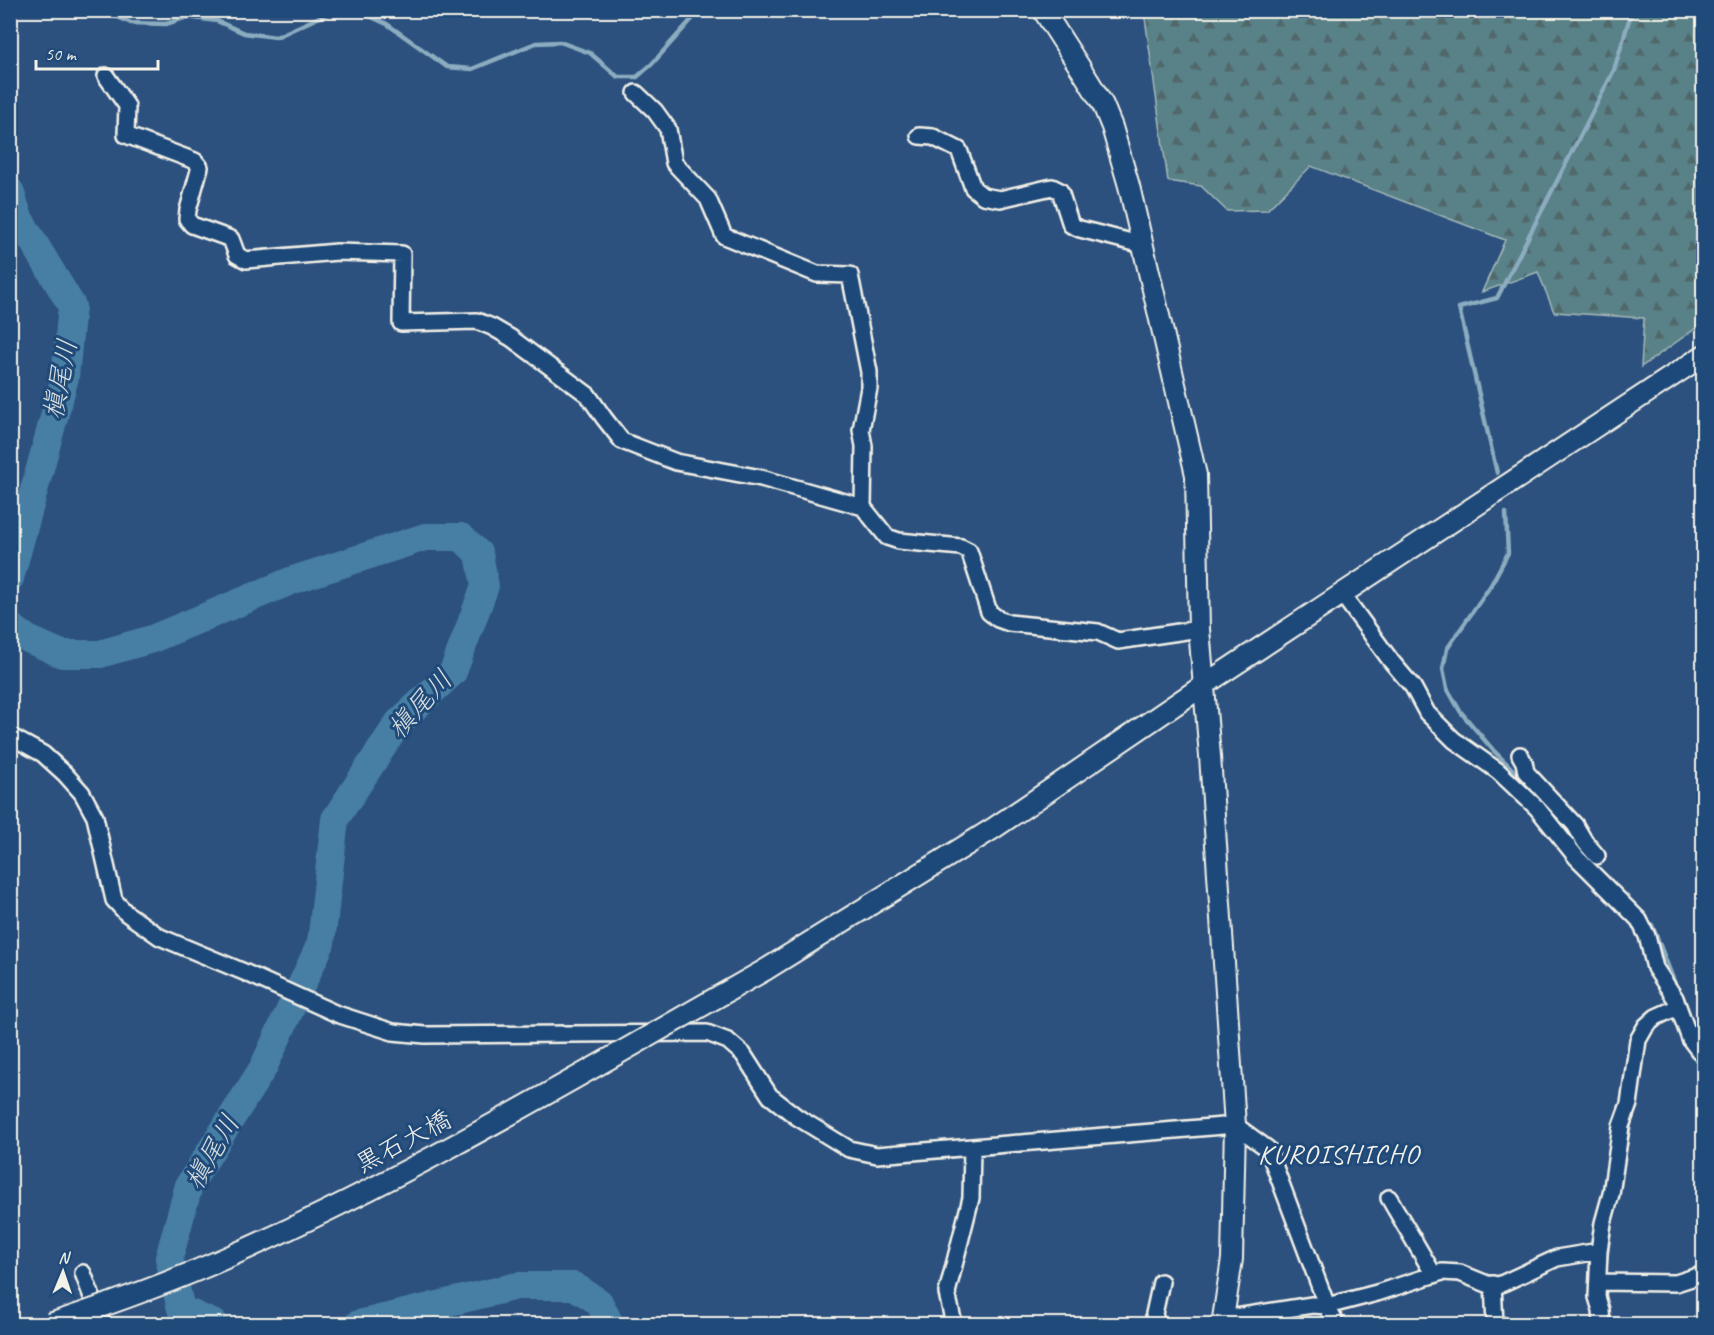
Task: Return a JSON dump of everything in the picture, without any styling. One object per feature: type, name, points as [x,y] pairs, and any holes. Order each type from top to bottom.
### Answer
[{"type":"street","points":[[1043,10],[1103,105],[1112,127],[1129,186],[1196,475],[1199,629],[1235,1125],[1232,1259],[1222,1322],[1312,1305],[1328,1306],[1442,1272],[1461,1273],[1487,1284],[1499,1285],[1557,1258],[1599,1251]]},
{"type":"street","points":[[106,76],[127,106],[126,135],[195,161],[200,167],[187,219],[192,225],[231,239],[237,255],[246,260],[337,252],[402,254],[401,323],[477,321],[492,327],[511,338],[588,395],[622,441],[676,462],[761,478],[863,507],[887,537],[899,541],[961,547],[969,551],[989,612],[1003,621],[1098,632],[1118,640],[1199,629]]},
{"type":"street","points":[[636,93],[655,111],[668,129],[674,163],[708,199],[724,236],[817,274],[850,275],[869,372],[869,387],[861,430],[864,446],[863,507]]},
{"type":"street","points":[[919,136],[933,137],[958,150],[973,188],[983,195],[1000,199],[1052,187],[1060,191],[1071,225],[1143,245]]},
{"type":"street","name":"黒石大橋","points":[[50,1324],[130,1298],[228,1258],[337,1206],[444,1151],[765,970],[994,828],[1204,685],[1704,355]]},
{"type":"street","points":[[1342,594],[1390,661],[1413,687],[1427,713],[1454,740],[1498,771],[1537,808],[1576,858],[1639,920],[1647,936],[1655,968],[1675,998],[1690,1039],[1699,1051],[1704,1052]]},
{"type":"street","points":[[10,736],[44,754],[82,793],[95,817],[114,900],[126,913],[160,937],[337,1014],[393,1032],[425,1035],[707,1033],[728,1041],[742,1054],[771,1096],[797,1117],[849,1149],[877,1155],[1235,1125],[1268,1149],[1336,1324]]},
{"type":"street","points":[[1520,755],[1526,772],[1575,825],[1597,856]]},
{"type":"street","points":[[1567,846],[1581,835]]},
{"type":"street","points":[[1602,1324],[1597,1297],[1599,1251],[1622,1126],[1629,1104],[1638,1040],[1646,1026],[1656,1017],[1678,1007]]},
{"type":"street","points":[[954,1324],[947,1293],[971,1198],[972,1147]]},
{"type":"street","points":[[1389,1198],[1434,1275]]},
{"type":"street","points":[[83,1273],[102,1324]]},
{"type":"street","points":[[1598,1282],[1676,1283],[1704,1274]]},
{"type":"street","points":[[1157,1324],[1154,1314],[1161,1282]]},
{"type":"street","points":[[1494,1284],[1495,1324]]},
{"type":"green space","points":[[1144,11],[1703,11],[1703,323],[1641,367],[1644,318],[1554,312],[1538,272],[1482,292],[1505,240],[1311,166],[1267,210],[1227,211],[1201,186],[1168,181]]},
{"type":"waterway","points":[[103,10],[131,23],[166,24],[187,17],[217,21],[244,33],[276,37],[335,10]]},
{"type":"waterway","points":[[356,10],[387,24],[447,67],[472,69],[536,43],[560,42],[590,53],[618,77],[637,77],[652,64],[700,10]]},
{"type":"waterway","points":[[1497,473],[1459,308],[1497,298],[1614,70],[1632,10]]},
{"type":"waterway","name":"槇尾川","points":[[10,191],[19,218],[72,306],[65,377],[10,578]]},
{"type":"waterway","points":[[1506,513],[1508,553],[1491,585],[1447,649],[1443,669],[1447,688],[1460,711],[1493,750],[1533,790],[1555,819]]},
{"type":"waterway","name":"槇尾川","points":[[10,626],[28,639],[62,654],[100,654],[152,639],[293,580],[425,537],[461,537],[479,554],[485,586],[453,672],[399,722],[335,819],[321,943],[263,1068],[189,1185],[169,1258],[181,1309],[215,1324]]},
{"type":"waterway","points":[[1577,846],[1592,862]]},
{"type":"waterway","points":[[1643,916],[1652,925],[1677,989]]},
{"type":"waterway","points":[[1653,1028],[1677,1015]]},
{"type":"waterway","points":[[1623,1161],[1632,1114]]},
{"type":"waterway","points":[[1605,1271],[1611,1220]]},
{"type":"waterway","points":[[1605,1285],[1605,1304]]},
{"type":"waterway","name":"槇尾川","points":[[358,1324],[517,1286],[574,1286],[599,1302],[610,1324]]},
{"type":"district","name":"KUROISHICHO","points":[[1339,1154]]}]
